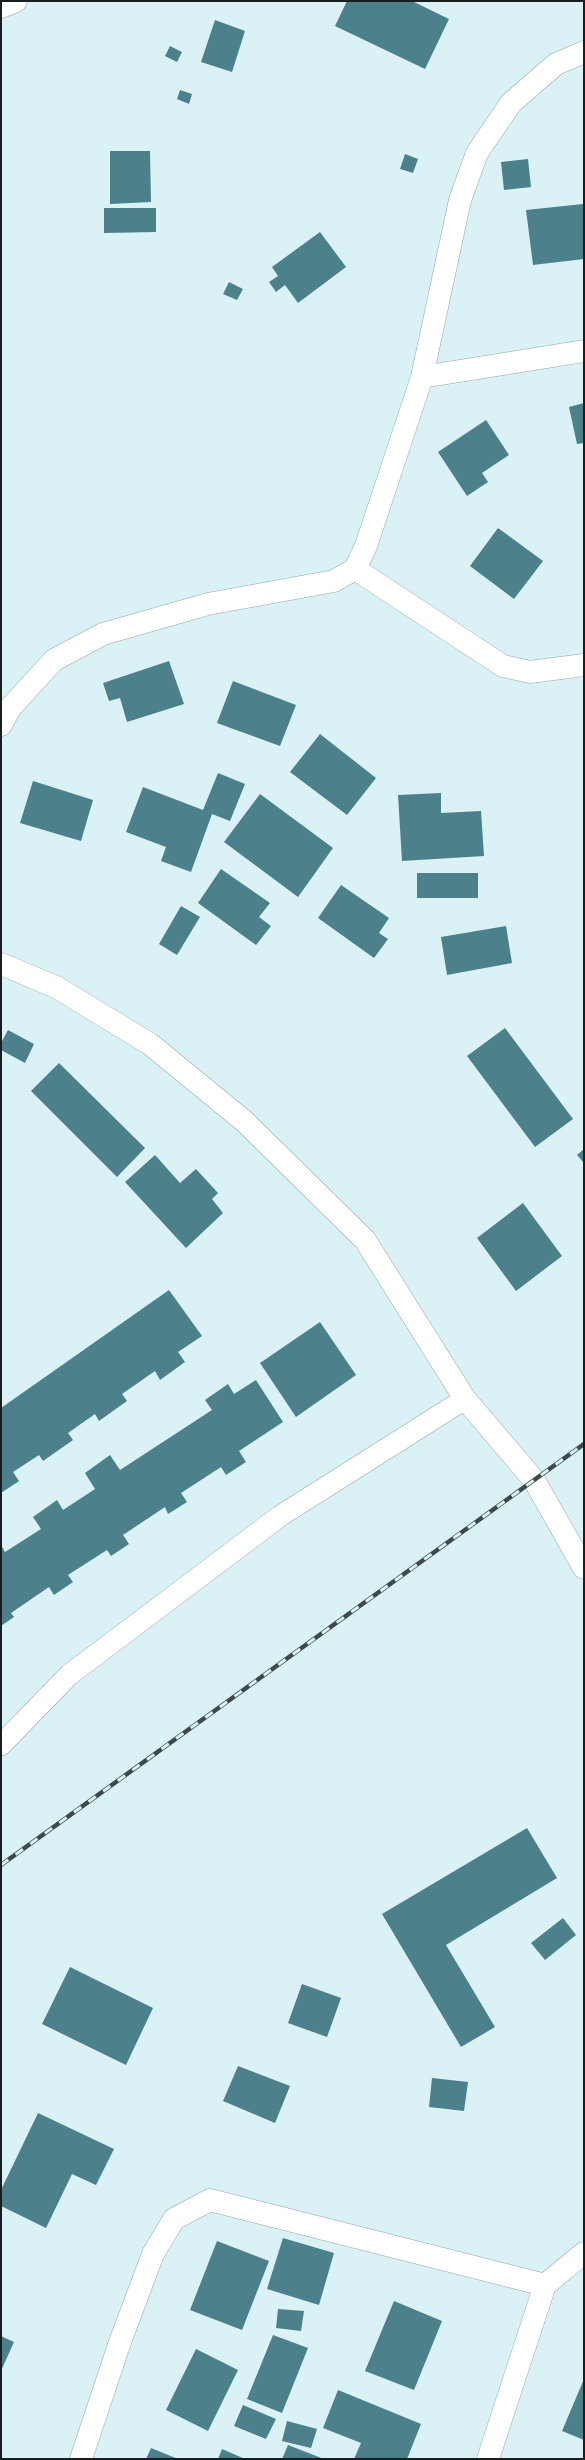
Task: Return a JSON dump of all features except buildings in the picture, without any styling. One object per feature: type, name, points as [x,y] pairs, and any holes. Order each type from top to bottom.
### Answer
[{"type":"street","points":[[1,7],[16,1]]},
{"type":"street","points":[[4,712],[54,660],[103,634],[208,604],[334,581],[355,569],[366,546],[422,377],[460,200],[477,153],[511,103],[556,64],[584,52]]},
{"type":"street","points":[[422,377],[584,351]]},
{"type":"street","points":[[355,569],[503,666],[530,672],[584,665]]},
{"type":"street","points":[[1,964],[56,987],[150,1044],[244,1121],[365,1240],[465,1399],[534,1480],[584,1568]]},
{"type":"street","points":[[81,2459],[120,2342],[153,2254],[174,2219],[210,2200],[545,2285]]},
{"type":"street","points":[[488,2459],[545,2285],[584,2253]]},
{"type":"lane","points":[[1,1745],[69,1675],[280,1516],[465,1399]]},
{"type":"railway","points":[[1,1865],[584,1444]]}]
